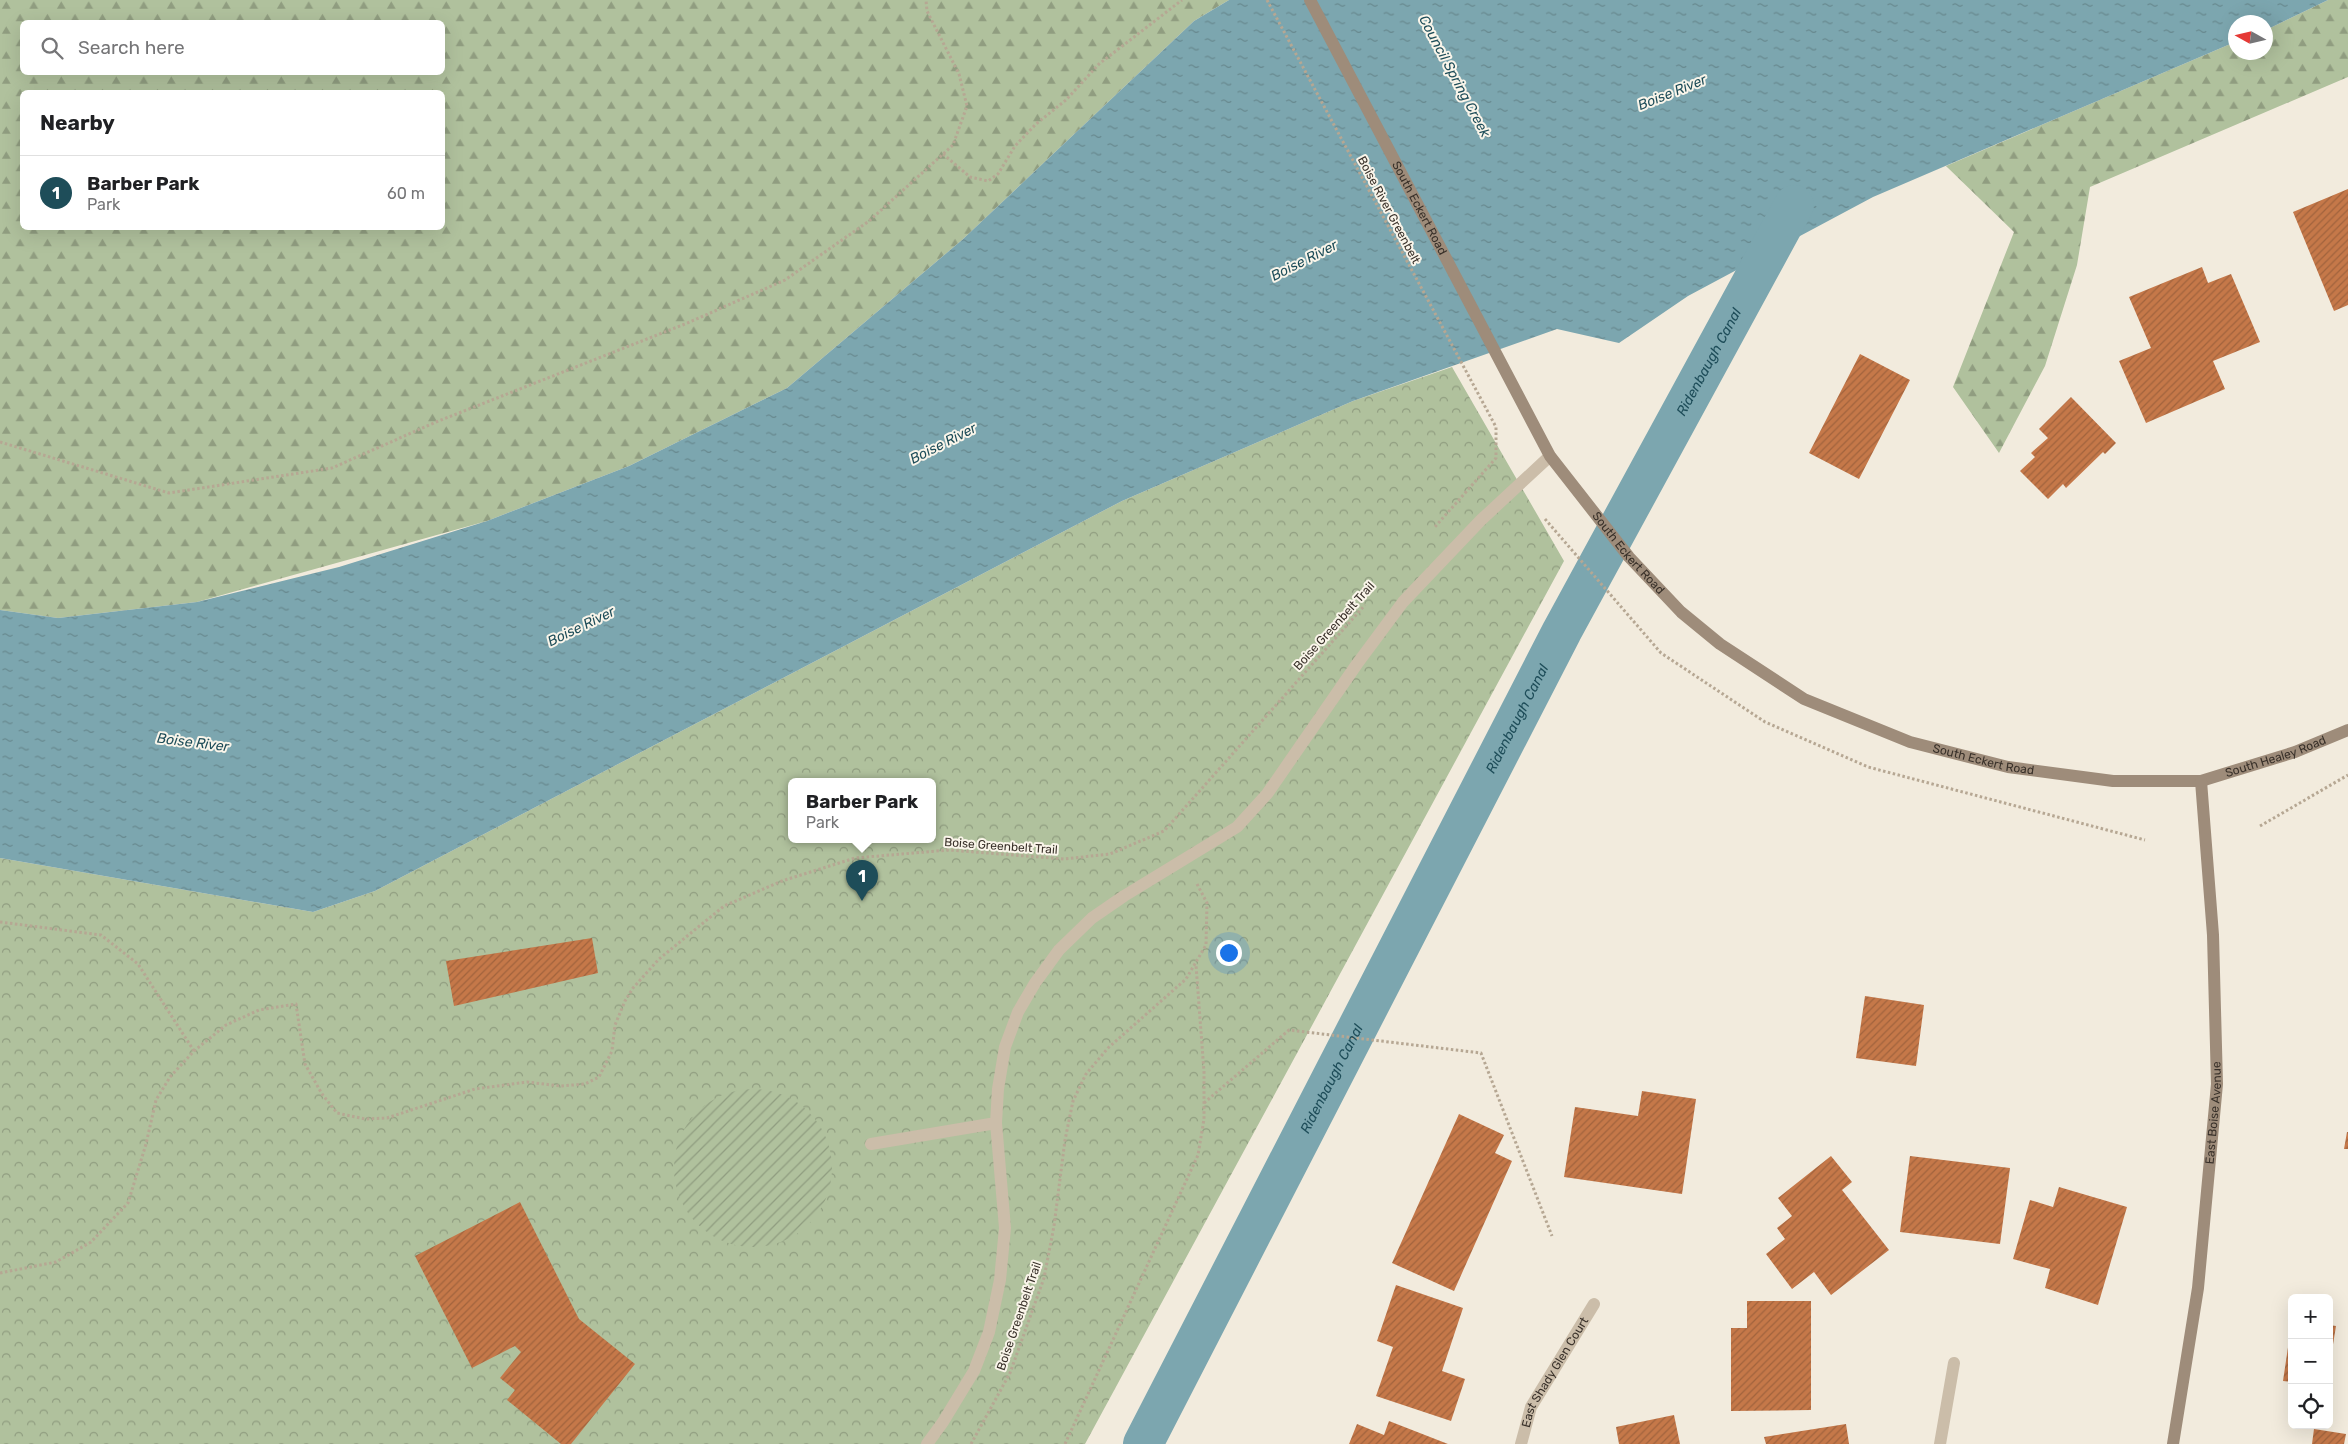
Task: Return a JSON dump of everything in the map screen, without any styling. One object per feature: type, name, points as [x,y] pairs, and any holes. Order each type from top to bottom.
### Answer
[{"type":"street","name":"South Eckert Road","points":[[1310,0],[1550,456],[1629,556],[1681,612],[1720,644],[1804,699],[1910,742],[2008,767],[2113,780],[2201,781]]},
{"type":"street","points":[[927,1444],[943,1422],[974,1371],[989,1332],[1000,1280],[1005,1228],[996,1123],[998,1088],[1004,1056],[1018,1012],[1035,983],[1059,950],[1092,918],[1124,896],[1183,862],[1236,827],[1267,794],[1351,672],[1403,602],[1481,520],[1550,456]]},
{"type":"street","name":"South Healey Road","points":[[2201,781],[2295,752],[2348,730]]},
{"type":"street","name":"East Boise Avenue","points":[[2173,1444],[2198,1288],[2217,1084],[2213,935],[2201,781]]},
{"type":"street","points":[[871,1144],[996,1123]]},
{"type":"street","name":"East Shady Glen Court","points":[[1521,1444],[1531,1407],[1594,1304]]},
{"type":"street","points":[[1940,1444],[1954,1363]]},
{"type":"path","points":[[0,442],[169,493],[332,468],[445,419],[685,324],[785,280],[869,221],[954,145],[967,106],[959,74],[927,11],[926,0]]},
{"type":"path","points":[[943,154],[970,177],[988,181],[998,174],[1015,146],[1036,124],[1066,100],[1099,64],[1182,0]]},
{"type":"path","name":"Boise River Greenbelt","points":[[1267,0],[1496,428],[1496,458],[1429,532]]},
{"type":"path","points":[[1545,519],[1554,532],[1652,644]]},
{"type":"path","name":"Boise Greenbelt Trail","points":[[0,1273],[56,1262],[91,1242],[128,1203],[146,1144],[156,1100],[170,1077],[194,1051],[226,1025],[258,1010],[296,1004],[305,1064],[322,1094],[338,1113],[365,1119],[387,1118],[475,1089],[527,1082],[560,1086],[585,1084],[598,1077],[612,1051],[615,1026],[624,1001],[633,988],[659,959],[724,906],[782,881],[855,858],[949,850],[1064,859],[1110,854],[1164,831],[1370,600]]},
{"type":"path","points":[[2260,826],[2348,774]]},
{"type":"path","name":"Boise Greenbelt Trail","points":[[971,1444],[1010,1373],[1044,1278],[1054,1226],[1072,1101],[1086,1074],[1108,1048],[1186,979],[1196,964],[1206,945],[1207,903],[1196,882]]},
{"type":"path","points":[[0,922],[101,935],[138,964],[194,1051]]},
{"type":"path","points":[[1064,1444],[1198,1155],[1204,1119],[1204,1072],[1196,964]]},
{"type":"path","points":[[1204,1103],[1289,1030],[1481,1053],[1552,1236]]},
{"type":"green space","points":[[0,0],[1229,0],[1194,21],[962,240],[787,388],[629,466],[487,521],[197,602],[58,618],[0,610]]},
{"type":"green space","points":[[2328,0],[2348,0],[2348,77],[2090,187],[2077,265],[2045,366],[1999,453],[1953,387],[2014,232],[1946,166],[2228,45],[2228,60],[2273,60],[2273,27]]},
{"type":"green space","points":[[1452,367],[1564,561],[1085,1444],[0,1444],[0,858],[313,912],[375,891],[1122,501],[1353,401]]},
{"type":"green space","points":[[761,1089],[776,1092],[790,1098],[809,1112],[819,1124],[829,1145],[832,1168],[829,1191],[819,1212],[809,1224],[797,1234],[776,1244],[761,1247],[745,1247],[730,1244],[709,1234],[687,1212],[675,1183],[674,1160],[677,1145],[687,1124],[709,1102],[738,1090]]},
{"type":"water","points":[[1229,0],[2328,0],[2273,27],[2273,15],[2228,15],[2228,45],[1873,197],[1688,296],[1619,343],[1557,329],[1353,401],[1122,501],[375,891],[313,912],[0,858],[0,610],[58,618],[197,602],[339,567],[487,521],[629,466],[787,388],[962,240],[1194,21]]},
{"type":"building","points":[[2348,189],[2348,305],[2334,311],[2293,212]]},
{"type":"building","points":[[2202,267],[2208,283],[2231,274],[2260,342],[2213,361],[2225,389],[2146,423],[2119,361],[2151,348],[2129,297]]},
{"type":"building","points":[[1860,354],[1910,380],[1859,479],[1809,453]]},
{"type":"building","points":[[2071,397],[2116,443],[2105,454],[2103,452],[2066,488],[2063,484],[2048,499],[2020,471],[2035,457],[2031,453],[2048,438],[2039,429]]},
{"type":"building","points":[[592,938],[598,973],[454,1006],[446,961]]},
{"type":"building","points":[[1865,996],[1924,1005],[1916,1066],[1856,1058]]},
{"type":"building","points":[[1642,1091],[1696,1099],[1682,1194],[1564,1177],[1575,1107],[1638,1116]]},
{"type":"building","points":[[1459,1114],[1504,1135],[1495,1153],[1512,1161],[1454,1291],[1392,1263]]},
{"type":"building","points":[[2347,1132],[2348,1149],[2344,1149]]},
{"type":"building","points":[[1831,1156],[1852,1182],[1842,1190],[1889,1250],[1831,1295],[1814,1272],[1792,1289],[1766,1254],[1785,1239],[1777,1228],[1792,1216],[1778,1198]]},
{"type":"building","points":[[1910,1156],[2010,1168],[2000,1244],[1900,1232]]},
{"type":"building","points":[[2059,1187],[2127,1207],[2098,1305],[2045,1288],[2050,1269],[2013,1259],[2030,1200],[2053,1207]]},
{"type":"building","points":[[520,1202],[579,1319],[635,1364],[571,1444],[561,1444],[507,1400],[515,1390],[500,1378],[521,1352],[515,1346],[472,1368],[415,1256]]},
{"type":"building","points":[[1396,1285],[1463,1308],[1442,1371],[1465,1379],[1451,1421],[1376,1396],[1393,1347],[1377,1341]]},
{"type":"building","points":[[1747,1301],[1811,1301],[1811,1410],[1731,1411],[1731,1328],[1747,1328]]},
{"type":"building","points":[[2333,1326],[2336,1326],[2333,1344]]},
{"type":"building","points":[[2288,1347],[2288,1382],[2283,1381]]},
{"type":"building","points":[[1674,1415],[1680,1444],[1619,1444],[1616,1427]]},
{"type":"building","points":[[1389,1421],[1448,1444],[1349,1444],[1357,1424],[1384,1435]]},
{"type":"building","points":[[1846,1424],[1849,1444],[1766,1444],[1764,1437]]},
{"type":"building","points":[[2314,1429],[2346,1434],[2344,1444],[2312,1444]]},
{"type":"waterway","name":"Ridenbaugh Canal","points":[[1143,1444],[1562,631],[1794,205]]},
{"type":"place","name":"Barber Park","points":[[862,901]]},
{"type":"water label","name":"Council Spring Creek","points":[[1455,76]]},
{"type":"water label","name":"Boise River","points":[[1672,92]]},
{"type":"water label","name":"Boise River","points":[[1304,260]]},
{"type":"water label","name":"Boise River","points":[[943,443]]},
{"type":"water label","name":"Boise River","points":[[581,626]]},
{"type":"water label","name":"Boise River","points":[[193,742]]}]
